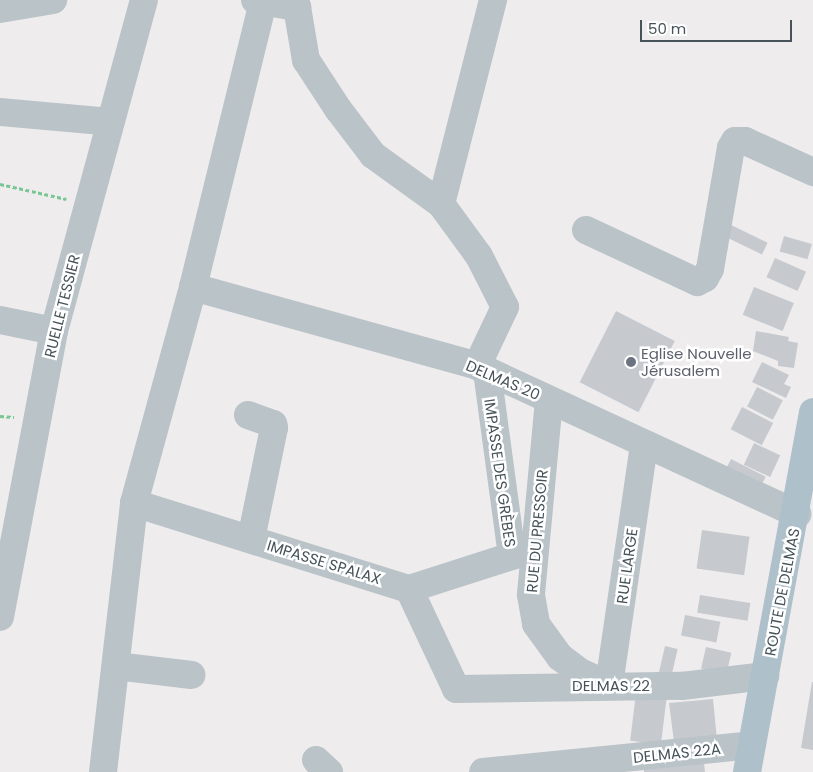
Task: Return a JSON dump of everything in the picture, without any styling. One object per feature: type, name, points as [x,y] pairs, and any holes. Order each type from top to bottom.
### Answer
[{"type":"main road","name":"ROUTE DE DELMAS","points":[[748,772],[797,514],[813,412]]},
{"type":"street","points":[[5,6],[53,0]]},
{"type":"street","name":"RUELLE TESSIER","points":[[0,617],[54,331],[144,0]]},
{"type":"street","points":[[441,204],[493,0]]},
{"type":"street","points":[[103,772],[134,503],[193,287],[259,1],[297,4],[306,60],[338,109],[373,155],[441,204],[479,256],[505,307],[482,369]]},
{"type":"street","points":[[0,112],[111,122]]},
{"type":"street","points":[[586,230],[697,282],[705,278],[710,269],[731,148],[735,141],[746,141],[813,172]]},
{"type":"street","name":"DELMAS 20","points":[[193,287],[482,369],[644,446],[797,514]]},
{"type":"street","points":[[0,320],[54,331]]},
{"type":"street","name":"IMPASSE DES GRÈBES","points":[[409,589],[512,556],[482,369]]},
{"type":"street","name":"RUE DU PRESSOIR","points":[[549,400],[531,595],[536,624],[560,657],[580,672],[609,685]]},
{"type":"street","points":[[248,415],[273,424],[274,428],[251,539]]},
{"type":"street","name":"RUE LARGE","points":[[609,685],[644,446]]},
{"type":"street","name":"IMPASSE SPALAX","points":[[134,503],[409,589]]},
{"type":"street","name":"DELMAS 22","points":[[409,589],[456,689],[609,685],[682,686],[765,676]]},
{"type":"street","points":[[116,666],[191,675]]},
{"type":"street","name":"DELMAS 22A","points":[[483,772],[752,745]]},
{"type":"path","points":[[0,184],[88,205]]},
{"type":"building","points":[[729,224],[768,243],[762,255],[723,236]]},
{"type":"building","points":[[784,236],[812,244],[807,259],[780,251]]},
{"type":"building","points":[[775,258],[806,272],[798,291],[766,277]]},
{"type":"building","points":[[754,287],[794,303],[783,331],[743,315]]},
{"type":"building","points":[[616,311],[675,341],[638,412],[580,382]]},
{"type":"building","points":[[756,331],[789,337],[788,341],[798,343],[794,368],[778,366],[778,361],[753,351]]},
{"type":"building","points":[[762,362],[789,375],[784,384],[791,387],[786,398],[752,382]]},
{"type":"building","points":[[757,387],[783,400],[773,420],[747,407]]},
{"type":"building","points":[[742,407],[773,423],[762,445],[731,429]]},
{"type":"building","points":[[754,443],[780,455],[770,477],[744,465]]},
{"type":"building","points":[[731,459],[766,477],[756,495],[721,478]]},
{"type":"building","points":[[702,530],[750,537],[744,575],[697,569]]},
{"type":"building","points":[[700,595],[750,603],[748,621],[697,613]]},
{"type":"building","points":[[685,615],[720,622],[716,642],[681,636]]},
{"type":"building","points":[[665,646],[678,649],[670,683],[657,680]]},
{"type":"building","points":[[706,647],[731,653],[726,674],[701,668]]},
{"type":"building","points":[[813,682],[813,750],[801,748]]},
{"type":"building","points":[[636,693],[667,697],[661,744],[630,741]]},
{"type":"building","points":[[713,699],[717,740],[675,750],[669,703]]},
{"type":"building","points":[[704,763],[705,772],[644,772],[644,769]]},
{"type":"place","name":"Eglise Nouvelle Jérusalem","points":[[631,362]]}]
